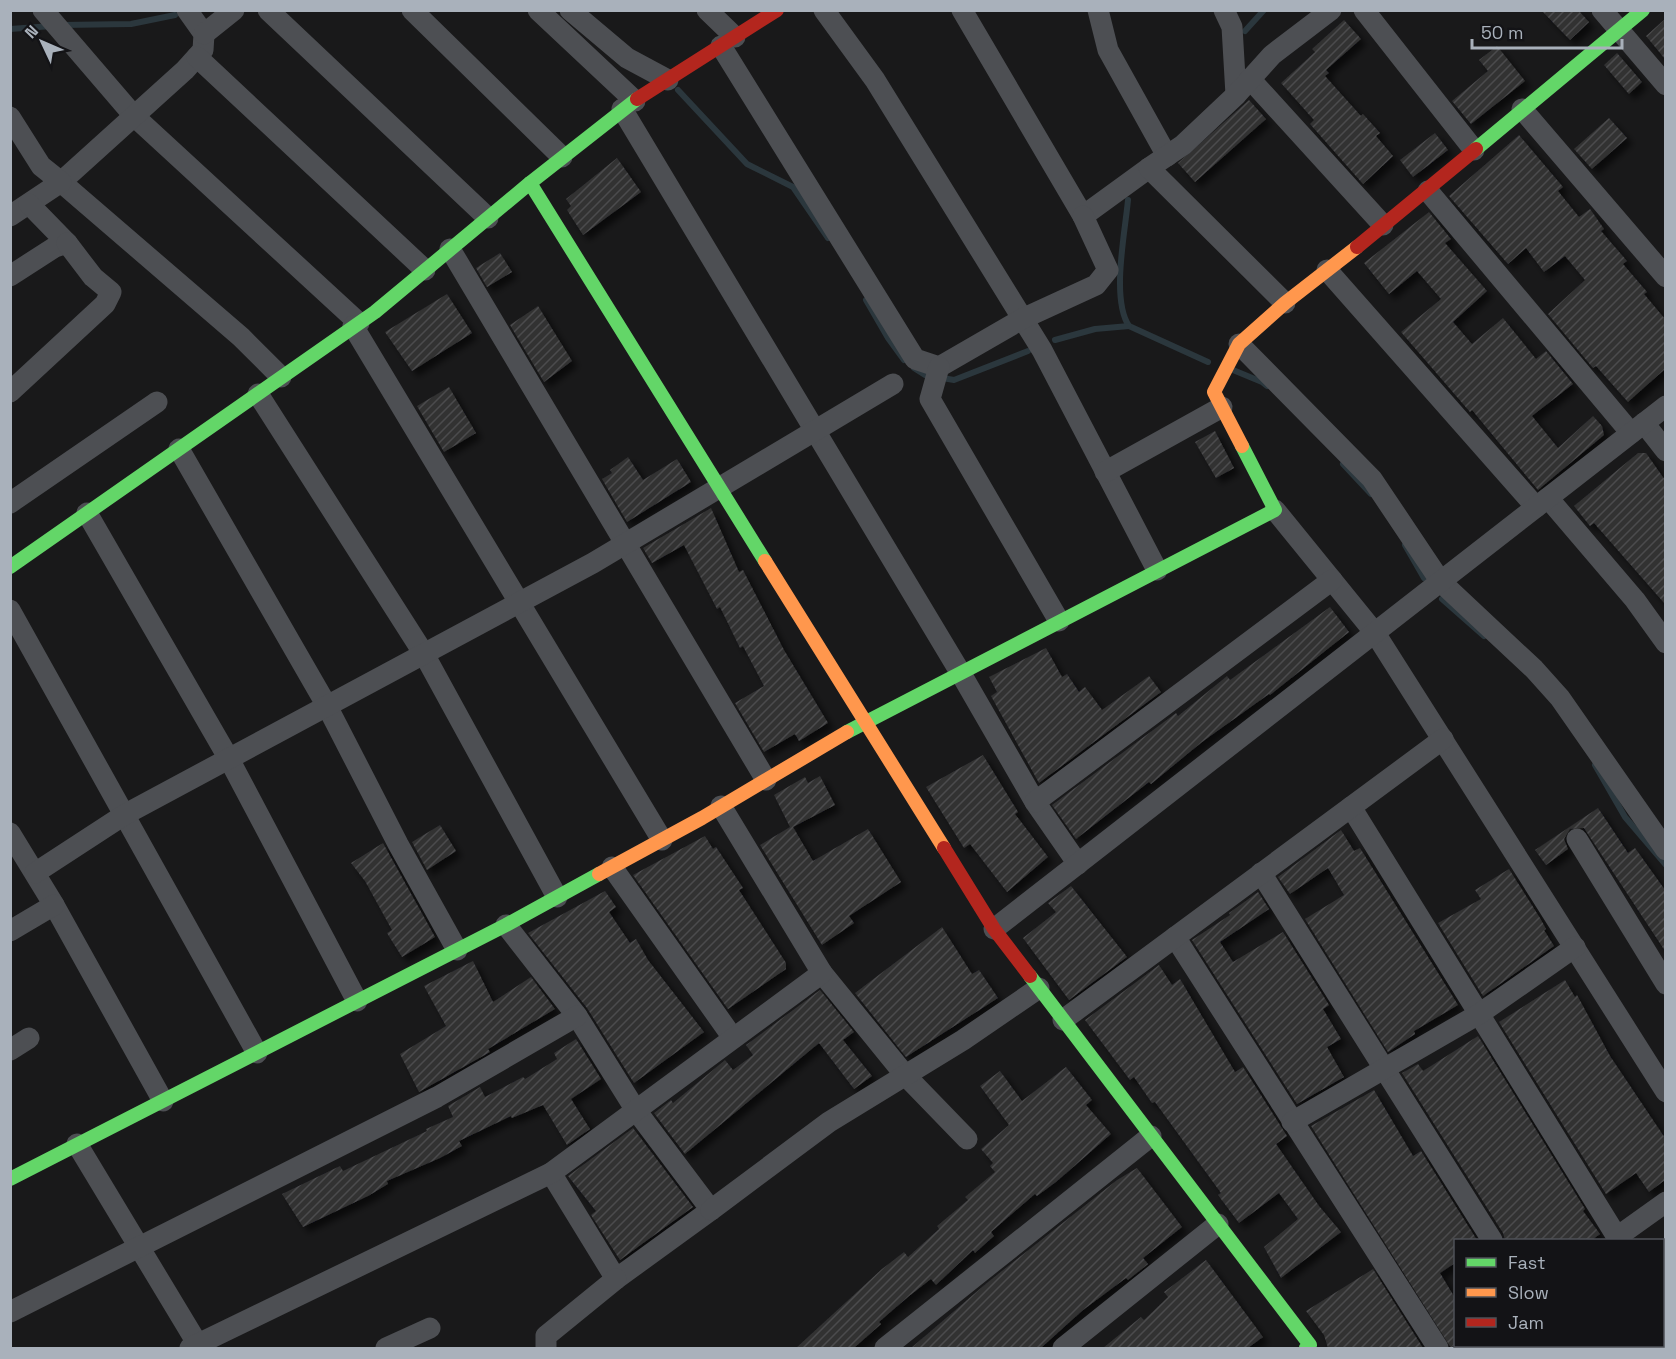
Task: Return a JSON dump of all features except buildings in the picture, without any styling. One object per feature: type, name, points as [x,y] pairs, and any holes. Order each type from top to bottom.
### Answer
[{"type":"street","points":[[43,10],[134,116],[356,325],[662,840]]},
{"type":"street","points":[[10,216],[61,182],[197,57],[203,50],[204,34],[187,10]]},
{"type":"street","points":[[204,34],[234,10]]},
{"type":"street","points":[[268,10],[488,218]]},
{"type":"street","points":[[412,10],[562,157]]},
{"type":"street","points":[[538,10],[629,105],[816,433],[960,672],[1035,802],[1078,864]]},
{"type":"street","points":[[570,10],[627,58],[668,80]]},
{"type":"street","points":[[707,10],[915,359],[939,367]]},
{"type":"street","points":[[10,567],[356,325],[629,105],[777,10]]},
{"type":"street","points":[[824,10],[874,80],[1042,350],[1157,570]]},
{"type":"street","points":[[962,10],[1083,216],[1108,270],[1096,285],[1022,320],[939,367],[930,399],[1059,621]]},
{"type":"street","points":[[1098,10],[1108,50],[1167,156]]},
{"type":"street","points":[[1224,10],[1232,27],[1236,95]]},
{"type":"street","points":[[1083,216],[1183,146],[1236,95],[1272,55],[1331,10]]},
{"type":"street","points":[[1364,10],[1474,150]]},
{"type":"street","points":[[1602,10],[1665,85]]},
{"type":"street","points":[[1643,10],[1522,109],[1428,191],[1285,303],[1239,344],[1214,392],[1275,510],[1375,633],[1661,1077]]},
{"type":"street","points":[[197,57],[425,270]]},
{"type":"street","points":[[1251,79],[1383,225]]},
{"type":"street","points":[[1522,109],[1665,278]]},
{"type":"street","points":[[10,117],[41,166],[241,337],[281,377]]},
{"type":"street","points":[[1149,168],[1285,303]]},
{"type":"street","points":[[530,183],[994,929],[1310,1348]]},
{"type":"street","points":[[1428,191],[1637,428],[1665,451]]},
{"type":"street","points":[[10,392],[105,304],[111,292],[93,276],[68,243],[29,204]]},
{"type":"street","points":[[10,276],[54,247],[68,243]]},
{"type":"street","points":[[450,249],[766,780]]},
{"type":"street","points":[[1327,270],[1635,600],[1665,643]]},
{"type":"street","points":[[1239,344],[1372,479],[1441,582],[1534,669],[1560,698],[1665,850]]},
{"type":"street","points":[[35,873],[124,815],[626,544],[816,433],[893,384]]},
{"type":"street","points":[[258,394],[424,654],[557,897]]},
{"type":"street","points":[[10,503],[157,402]]},
{"type":"street","points":[[994,929],[1665,405]]},
{"type":"street","points":[[1105,472],[1222,408]]},
{"type":"street","points":[[179,449],[327,706],[398,844],[457,950]]},
{"type":"street","points":[[10,1179],[506,925],[662,840],[864,722],[1275,510]]},
{"type":"street","points":[[87,513],[229,759],[357,1001]]},
{"type":"street","points":[[1035,802],[1332,580]]},
{"type":"street","points":[[10,610],[256,1053]]},
{"type":"street","points":[[1063,1020],[1443,739]]},
{"type":"street","points":[[721,806],[822,973],[905,1076],[967,1139]]},
{"type":"street","points":[[1351,807],[1615,1239],[1665,1202]]},
{"type":"street","points":[[10,833],[54,904],[163,1101]]},
{"type":"street","points":[[1577,839],[1665,984]]},
{"type":"street","points":[[612,867],[733,1038]]},
{"type":"street","points":[[1261,873],[1491,1239]]},
{"type":"street","points":[[10,931],[54,904]]},
{"type":"street","points":[[506,925],[577,1016],[635,1109],[711,1210]]},
{"type":"street","points":[[1175,937],[1438,1348]]},
{"type":"street","points":[[1292,1122],[1479,1014],[1575,946]]},
{"type":"street","points":[[76,1144],[140,1247],[196,1347],[551,1173],[822,973]]},
{"type":"street","points":[[546,1348],[546,1336],[616,1279],[829,1122],[905,1076],[1039,988]]},
{"type":"street","points":[[10,1312],[437,1097],[577,1016]]},
{"type":"street","points":[[10,1050],[29,1038]]},
{"type":"street","points":[[885,1348],[1151,1136]]},
{"type":"street","points":[[551,1173],[616,1279]]},
{"type":"street","points":[[1064,1348],[1218,1224]]},
{"type":"street","points":[[386,1348],[430,1328]]},
{"type":"waterway","points":[[1245,31],[1264,10]]},
{"type":"waterway","points":[[62,25],[131,24],[175,15]]},
{"type":"waterway","points":[[10,29],[52,26]]},
{"type":"waterway","points":[[678,90],[747,164],[793,187],[828,238]]},
{"type":"waterway","points":[[1128,200],[1120,283],[1121,300],[1129,326],[1208,362]]},
{"type":"waterway","points":[[866,300],[904,360]]},
{"type":"waterway","points":[[1055,340],[1095,329],[1129,326]]},
{"type":"waterway","points":[[914,368],[925,375],[954,380],[1028,351]]},
{"type":"waterway","points":[[1233,370],[1267,386]]},
{"type":"waterway","points":[[1343,464],[1371,494]]},
{"type":"waterway","points":[[1405,545],[1424,578]]},
{"type":"waterway","points":[[1442,599],[1484,636]]},
{"type":"waterway","points":[[1595,765],[1625,817],[1666,865]]},
{"type":"traffic: fast","points":[[1476,149],[1643,10]]},
{"type":"traffic: fast","points":[[637,99],[530,183],[765,561]]},
{"type":"traffic: fast","points":[[10,567],[375,312],[530,183]]},
{"type":"traffic: fast","points":[[847,732],[1275,510],[1242,446]]},
{"type":"traffic: fast","points":[[10,1179],[506,925],[599,874]]},
{"type":"traffic: fast","points":[[1030,976],[1310,1345],[1306,1348]]},
{"type":"traffic: slow","points":[[1242,446],[1214,392],[1239,344],[1285,303],[1357,247]]},
{"type":"traffic: slow","points":[[765,561],[944,848]]},
{"type":"traffic: slow","points":[[599,874],[702,818],[847,732]]},
{"type":"traffic: jam","points":[[637,99],[777,10]]},
{"type":"traffic: jam","points":[[1357,247],[1476,149]]},
{"type":"traffic: jam","points":[[944,848],[994,929],[1030,976]]}]
